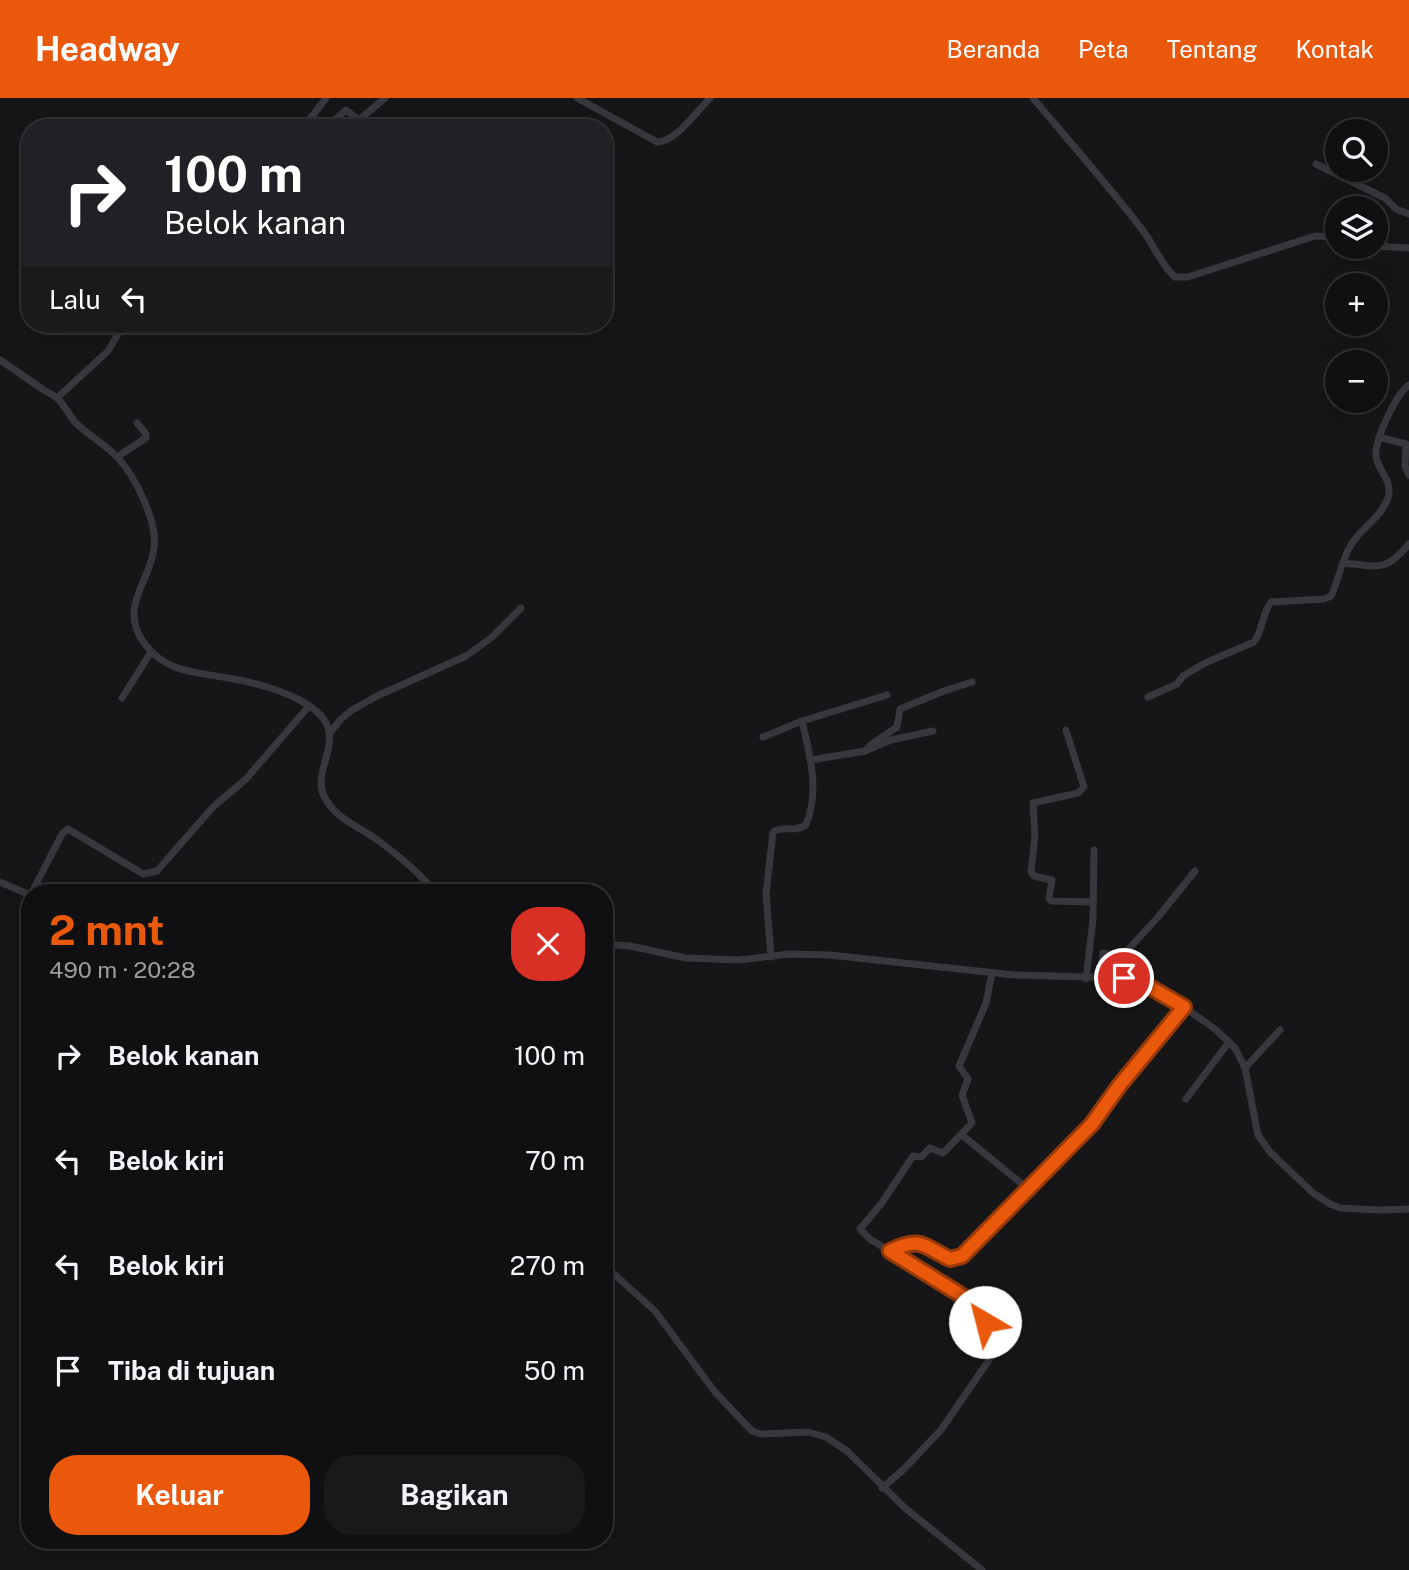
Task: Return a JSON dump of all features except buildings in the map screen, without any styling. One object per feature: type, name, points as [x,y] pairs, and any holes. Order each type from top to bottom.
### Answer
[{"type":"street","points":[[310,119],[326,98]]},
{"type":"street","points":[[361,119],[385,98]]},
{"type":"street","points":[[577,98],[657,142],[676,133],[710,98]]},
{"type":"street","points":[[1032,98],[1101,176],[1175,277],[1188,277],[1315,236],[1325,236]]},
{"type":"street","points":[[336,119],[346,110],[356,119]]},
{"type":"street","points":[[1316,164],[1385,198],[1396,209],[1409,214]]},
{"type":"street","points":[[1388,247],[1409,248]]},
{"type":"street","points":[[57,398],[108,351],[119,333]]},
{"type":"street","points":[[0,360],[57,398],[79,426],[117,457],[141,495],[153,530],[155,549],[137,597],[133,618],[136,629],[151,652],[174,668],[254,684],[309,706],[323,720],[329,734],[330,746],[321,780],[324,798],[346,821],[410,865],[428,884]]},
{"type":"street","points":[[1148,697],[1177,684],[1183,676],[1205,663],[1254,642],[1271,602],[1324,599],[1331,596],[1352,543],[1376,518],[1388,499],[1387,480],[1377,459],[1376,449],[1379,437],[1401,393],[1409,384]]},
{"type":"street","points":[[117,457],[146,438],[146,434],[136,423]]},
{"type":"street","points":[[1379,437],[1406,444],[1405,466],[1409,475]]},
{"type":"street","points":[[1343,563],[1387,565],[1409,544]]},
{"type":"street","points":[[329,734],[348,713],[371,699],[466,656],[491,638],[521,608]]},
{"type":"street","points":[[122,698],[151,652]]},
{"type":"street","points":[[865,751],[897,727],[900,709],[972,682]]},
{"type":"street","points":[[763,737],[803,721],[887,695]]},
{"type":"street","points":[[36,884],[62,834],[68,829],[143,874],[157,871],[209,811],[246,779],[309,706]]},
{"type":"street","points":[[771,957],[766,894],[773,832],[778,829],[799,829],[806,825],[814,793],[803,721]]},
{"type":"street","points":[[1066,730],[1084,787],[1078,793],[1033,803],[1035,835],[1031,872],[1033,876],[1052,880],[1049,898],[1051,901],[1093,902]]},
{"type":"street","points":[[811,760],[865,751],[891,740],[933,731]]},
{"type":"street","points":[[1086,979],[1093,902],[1094,850]]},
{"type":"street","points":[[1100,977],[1103,953],[1125,953],[1195,871]]},
{"type":"street","points":[[0,882],[21,890]]},
{"type":"street","points":[[613,945],[686,958],[716,960],[789,954],[830,954],[992,973],[1086,979],[1124,978],[1143,983],[1184,1007],[1230,1042],[1245,1069],[1258,1135],[1270,1152],[1313,1193],[1340,1208],[1409,1209]]},
{"type":"street","points":[[882,1488],[905,1469],[941,1430],[1002,1341],[985,1323],[987,1311],[860,1230],[860,1226],[881,1204],[913,1156],[921,1157],[929,1148],[943,1153],[972,1121],[962,1095],[968,1079],[959,1066],[985,1006],[992,973]]},
{"type":"street","points":[[890,1251],[907,1243],[921,1243],[950,1259],[960,1257],[1092,1124],[1124,1079],[1184,1007]]},
{"type":"street","points":[[1245,1069],[1280,1030]]},
{"type":"street","points":[[1186,1099],[1230,1042]]},
{"type":"street","points":[[961,1135],[1027,1188]]},
{"type":"street","points":[[613,1273],[655,1311],[715,1392],[752,1431],[761,1434],[808,1432],[827,1437],[847,1451],[882,1488],[982,1570]]},
{"type":"route","points":[[985,1322],[988,1315],[985,1310],[890,1251],[915,1242],[926,1245],[950,1259],[962,1256],[1092,1124],[1155,1040],[1184,1007],[1143,983],[1124,978]]}]
